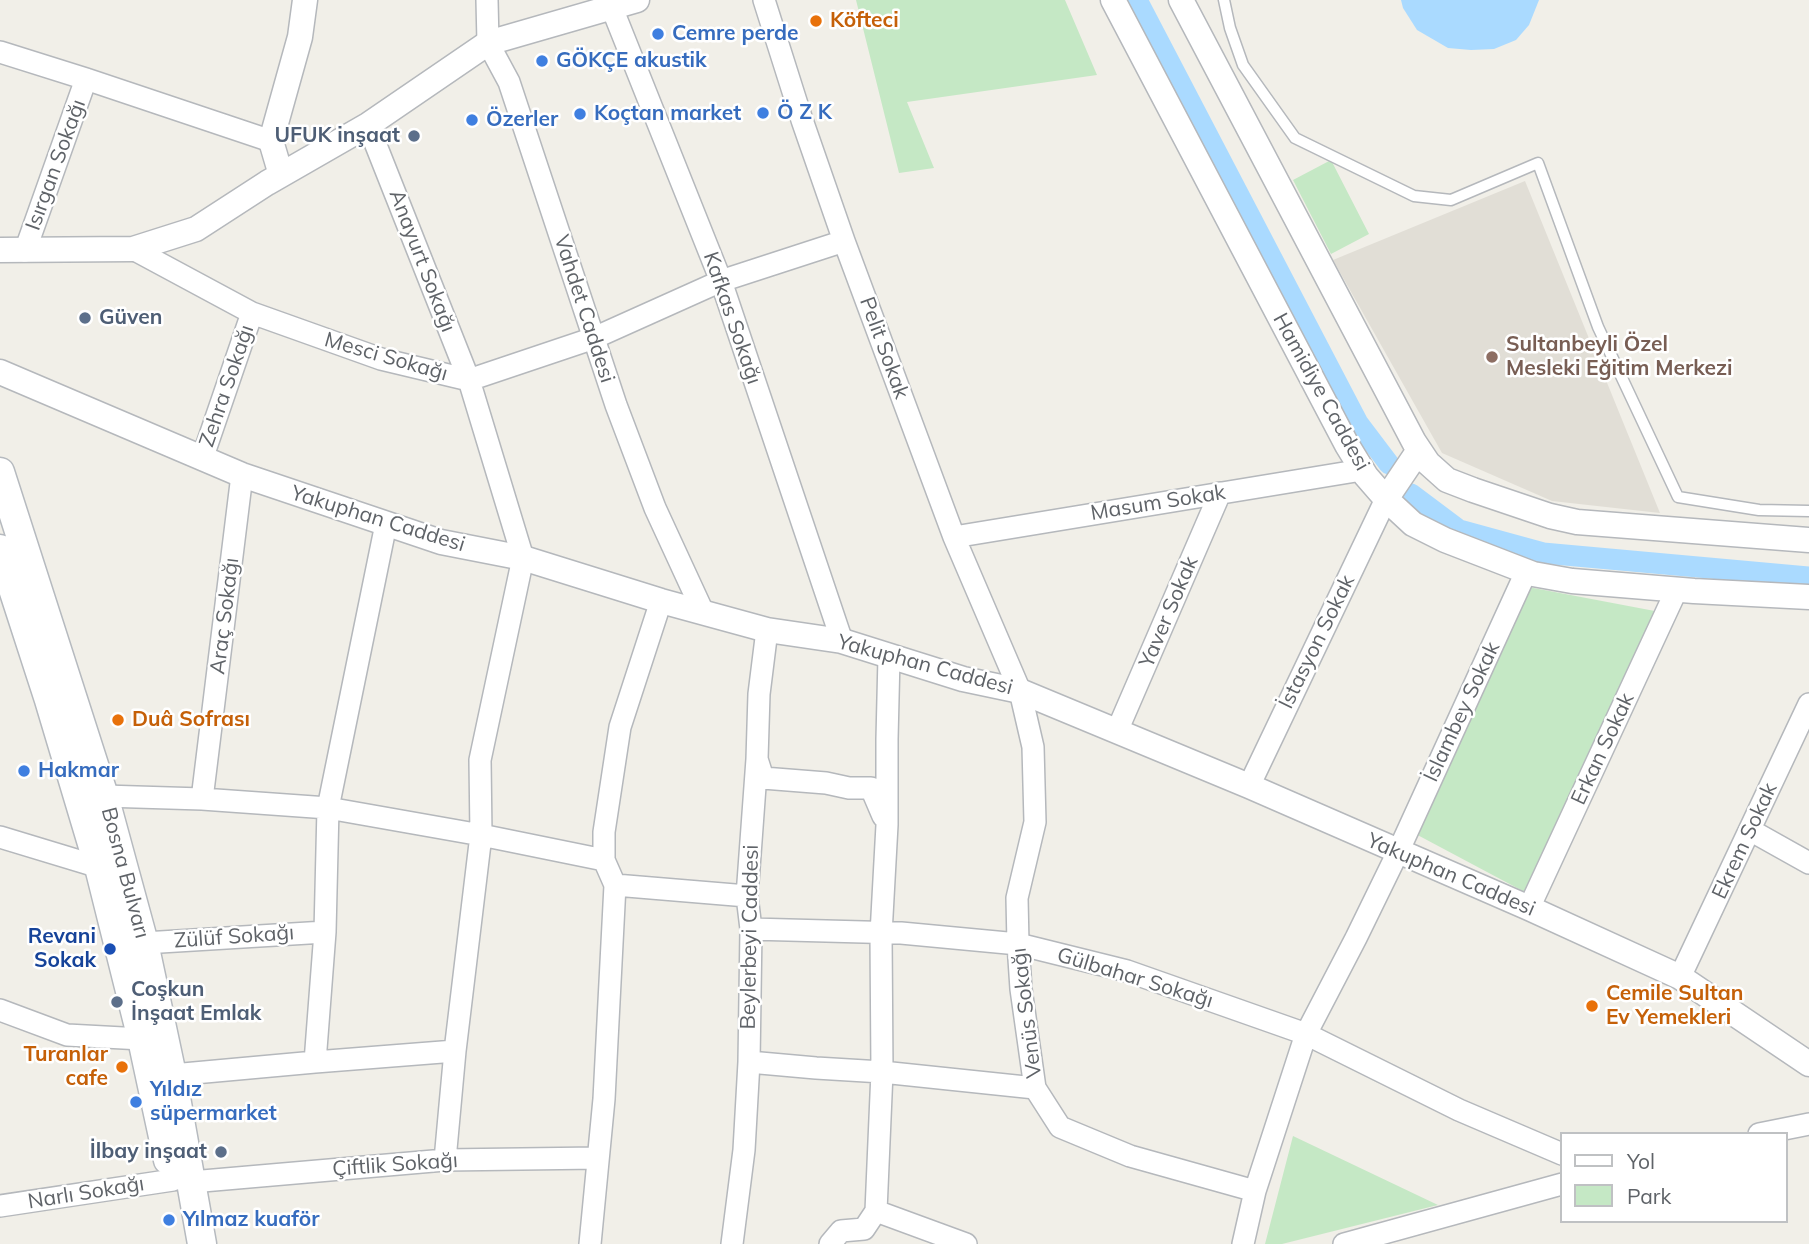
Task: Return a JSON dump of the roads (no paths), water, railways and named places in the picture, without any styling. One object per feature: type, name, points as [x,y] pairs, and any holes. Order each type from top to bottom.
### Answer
[{"type":"main road","name":"Bosna Bulvarı","points":[[0,472],[104,796],[144,943],[172,1075],[185,1244]]},
{"type":"main road","name":"Bosna Bulvarı","points":[[0,549],[99,867],[142,1039],[202,1244]]},
{"type":"street","points":[[281,175],[271,141],[300,37],[304,0]]},
{"type":"street","name":"Vahdet Caddesi","points":[[487,0],[488,43],[509,82],[616,405],[655,508],[703,612]]},
{"type":"street","points":[[0,250],[133,249],[196,229],[267,183],[368,124],[488,43],[611,4],[637,0]]},
{"type":"street","name":"Pelit Sokak","points":[[764,0],[844,241],[954,537],[1020,691]]},
{"type":"street","name":"Hamidiye Caddesi","points":[[1114,0],[1347,445],[1362,470],[1386,499],[1413,524],[1445,540],[1526,572],[1572,581],[1809,597]]},
{"type":"street","points":[[1181,0],[1419,450],[1428,463],[1447,480],[1550,516],[1577,522],[1809,540]]},
{"type":"street","name":"Kafkas Sokağı","points":[[611,4],[720,281],[842,641]]},
{"type":"street","points":[[0,52],[271,141]]},
{"type":"street","name":"Isırgan Sokağı","points":[[25,251],[86,79]]},
{"type":"street","name":"Anayurt Sokağı","points":[[368,124],[469,380],[523,558]]},
{"type":"street","name":"Mesci Sokağı","points":[[133,249],[252,313],[381,359],[469,380],[594,338],[720,281],[844,241]]},
{"type":"street","name":"Zehra Sokağı","points":[[202,459],[252,313]]},
{"type":"street","name":"Yakuphan Caddesi","points":[[0,372],[242,475],[441,542],[523,558],[661,601],[767,630],[842,641],[963,679],[1020,691],[1249,786],[1680,977],[1809,1064]]},
{"type":"street","points":[[1386,499],[1419,450]]},
{"type":"street","name":"Masum Sokak","points":[[954,537],[1362,470]]},
{"type":"street","name":"Araç Sokağı","points":[[202,799],[242,475]]},
{"type":"street","name":"Yaver Sokak","points":[[1117,731],[1220,493]]},
{"type":"street","name":"İstasyon Sokak","points":[[1249,786],[1386,499]]},
{"type":"street","points":[[315,1062],[325,932],[328,808],[386,524]]},
{"type":"street","points":[[445,1160],[481,835],[480,760],[523,558]]},
{"type":"street","name":"İslambey Sokak","points":[[1243,1244],[1255,1191],[1306,1034],[1398,852],[1526,572]]},
{"type":"street","name":"Erkan Sokak","points":[[1529,908],[1677,589]]},
{"type":"street","points":[[590,1244],[607,1053],[615,885],[604,860],[604,832],[620,727],[661,601]]},
{"type":"street","name":"Beylerbeyi Caddesi","points":[[732,1244],[744,1150],[749,1062],[751,929],[747,896],[759,694],[767,630]]},
{"type":"street","points":[[830,1244],[841,1231],[863,1228],[876,1211],[882,1072],[881,934],[887,825],[890,657]]},
{"type":"street","name":"Venüs Sokağı","points":[[1020,691],[1033,747],[1035,822],[1017,898],[1018,944],[1021,989],[1035,1088],[1059,1127],[1130,1156],[1255,1191]]},
{"type":"street","name":"Ekrem Sokak","points":[[1680,977],[1809,704]]},
{"type":"street","points":[[757,760],[763,778],[871,788],[887,825]]},
{"type":"street","points":[[104,796],[202,799],[328,808],[604,860]]},
{"type":"street","points":[[1750,830],[1809,863]]},
{"type":"street","points":[[0,837],[99,867]]},
{"type":"street","points":[[615,885],[747,896]]},
{"type":"street","name":"Gülbahar Sokağı","points":[[751,929],[901,933],[1018,944],[1127,971],[1306,1034],[1460,1110],[1560,1153]]},
{"type":"street","name":"Zülüf Sokağı","points":[[144,943],[325,932]]},
{"type":"street","points":[[0,1010],[66,1035],[142,1039]]},
{"type":"street","points":[[172,1075],[455,1051]]},
{"type":"street","points":[[749,1062],[1035,1088]]},
{"type":"street","points":[[1769,1132],[1809,1124]]},
{"type":"street","name":"Çiftlik Sokağı","points":[[182,1181],[445,1160],[598,1158]]},
{"type":"street","name":"Narlı Sokağı","points":[[0,1206],[182,1181]]},
{"type":"street","points":[[1344,1244],[1560,1185]]},
{"type":"street","points":[[876,1211],[917,1236],[966,1244]]},
{"type":"lane","points":[[1224,0],[1243,65],[1295,138],[1414,196],[1438,199],[1451,200],[1538,163],[1598,327],[1678,497],[1759,510],[1809,511]]},
{"type":"water","points":[[1401,0],[1539,0],[1529,25],[1516,40],[1494,49],[1471,50],[1448,48],[1417,30]]},
{"type":"waterway","points":[[1137,0],[1358,423],[1389,464]]},
{"type":"waterway","points":[[1411,494],[1459,530],[1543,553],[1809,577]]},
{"type":"place","name":"Köfteci","points":[[816,21]]},
{"type":"place","name":"Cemre perde","points":[[658,34]]},
{"type":"place","name":"GÖKÇE akustik","points":[[542,61]]},
{"type":"place","name":"Ö Z K","points":[[763,113]]},
{"type":"place","name":"Koçtan market","points":[[580,114]]},
{"type":"place","name":"Özerler","points":[[472,120]]},
{"type":"place","name":"UFUK inşaat","points":[[414,136]]},
{"type":"place","name":"Güven","points":[[85,318]]},
{"type":"place","name":"Sultanbeyli Özel Mesleki Eğitim Merkezi","points":[[1492,357]]},
{"type":"place","name":"Duâ Sofrası","points":[[118,720]]},
{"type":"place","name":"Hakmar","points":[[24,771]]},
{"type":"place","name":"Revani Sokak","points":[[110,949]]},
{"type":"place","name":"Coşkun İnşaat Emlak","points":[[117,1002]]},
{"type":"place","name":"Cemile Sultan Ev Yemekleri","points":[[1592,1006]]},
{"type":"place","name":"Turanlar cafe","points":[[122,1067]]},
{"type":"place","name":"Yıldız süpermarket","points":[[136,1102]]},
{"type":"place","name":"İlbay inşaat","points":[[221,1152]]},
{"type":"place","name":"Yılmaz kuaför","points":[[169,1220]]}]
